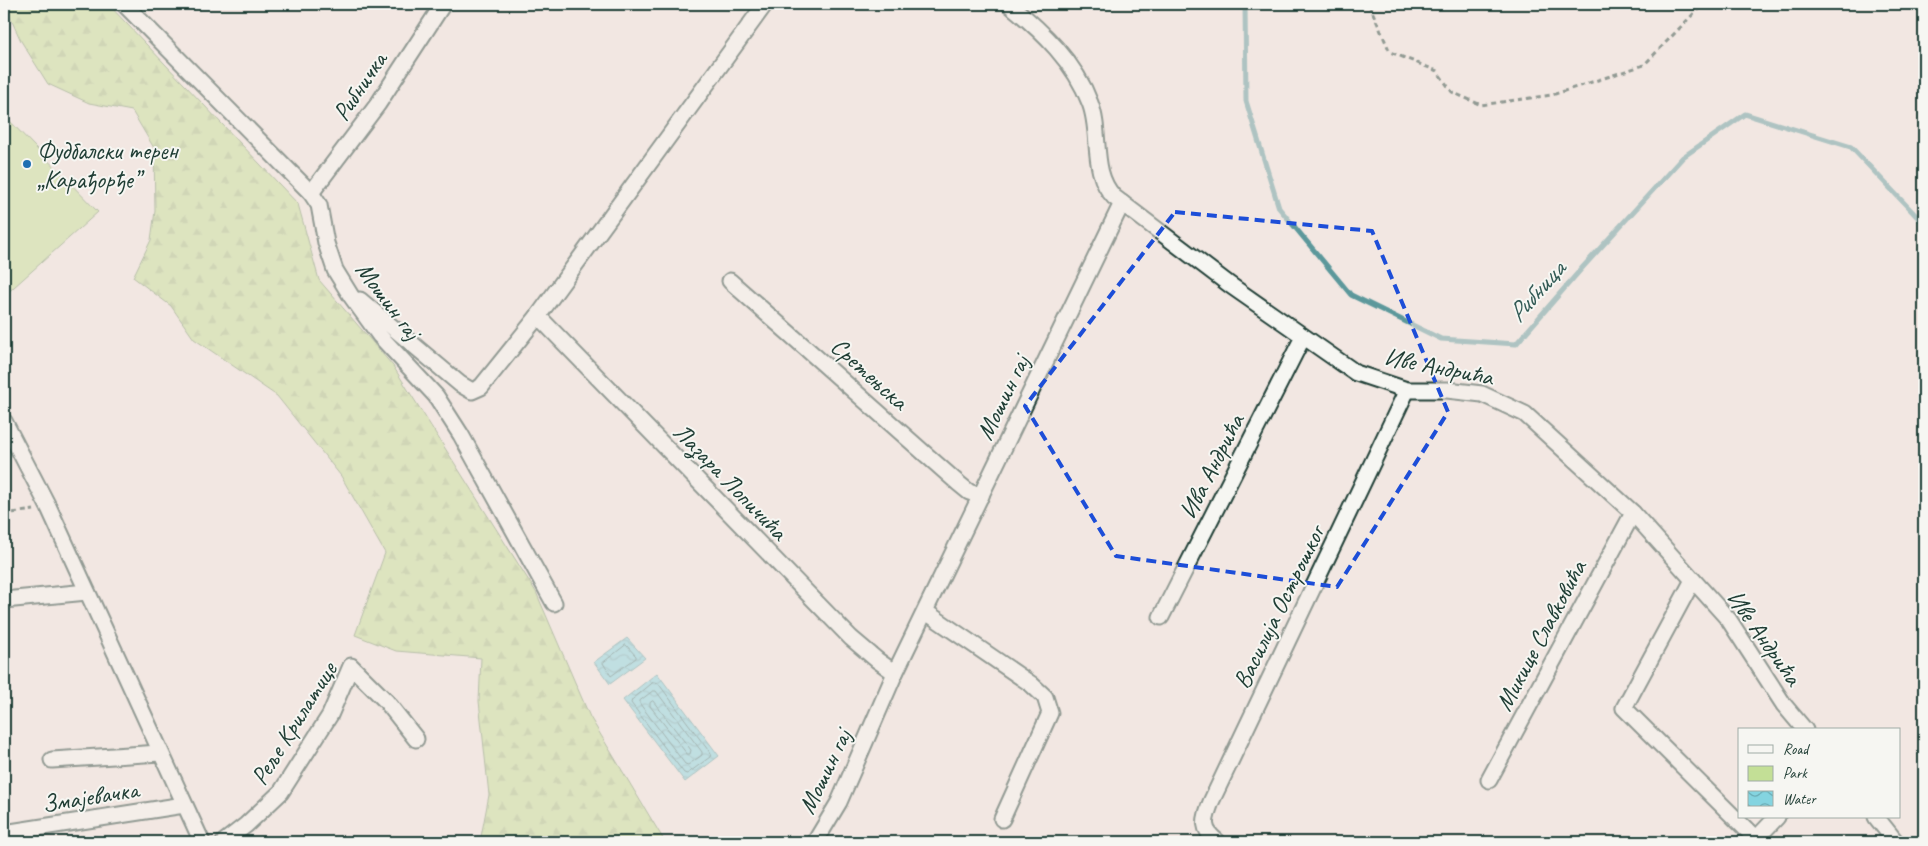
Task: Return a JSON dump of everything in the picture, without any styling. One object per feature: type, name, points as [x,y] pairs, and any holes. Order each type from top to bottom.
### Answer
[{"type":"street","name":"Мошин гај","points":[[124,4],[311,193],[319,205],[326,243],[335,270],[380,336],[436,396],[461,435],[554,603]]},
{"type":"street","name":"Рибничка","points":[[311,193],[378,104],[443,4]]},
{"type":"street","points":[[351,296],[370,307],[426,357],[460,384],[472,390],[481,387],[538,316],[765,4]]},
{"type":"street","name":"Иве Андрића","points":[[1009,4],[1050,40],[1075,72],[1091,103],[1097,126],[1101,174],[1106,188],[1122,203],[1230,285],[1356,373],[1407,390],[1447,390],[1482,394],[1525,414],[1633,513],[1729,620],[1784,705],[1803,728]]},
{"type":"street","name":"Мошин гај","points":[[815,842],[839,802],[895,673],[1122,203]]},
{"type":"street","name":"Сретењска","points":[[730,281],[958,483],[970,492],[981,496]]},
{"type":"street","name":"Лазара Лопичића","points":[[538,316],[851,638],[895,673]]},
{"type":"street","name":"Ива Андрића","points":[[1161,617],[1303,337]]},
{"type":"street","name":"Василија Острошког","points":[[1218,842],[1210,836],[1205,827],[1205,818],[1211,802],[1407,390]]},
{"type":"street","name":"Змајевачка","points":[[4,421],[49,508],[202,842]]},
{"type":"street","name":"Микице Славковића","points":[[1489,780],[1633,513]]},
{"type":"street","points":[[1693,580],[1624,708],[1757,841],[1776,818]]},
{"type":"street","points":[[4,600],[87,592]]},
{"type":"street","points":[[926,612],[1031,684],[1046,697],[1050,713],[1002,819]]},
{"type":"street","name":"Реље Крилатице","points":[[224,842],[246,825],[281,792],[330,716],[351,666],[386,701],[416,739]]},
{"type":"street","name":"Змајевачка","points":[[52,760],[160,753]]},
{"type":"street","name":"Змајевачка","points":[[4,833],[184,805]]},
{"type":"street","points":[[1877,818],[1896,842]]},
{"type":"path","points":[[1370,4],[1390,52],[1437,71],[1452,92],[1481,105],[1552,94],[1644,65],[1704,4]]},
{"type":"path","points":[[4,514],[49,508]]},
{"type":"highlighted area","points":[[1175,212],[1372,231],[1448,412],[1337,587],[1116,556],[1025,406]]},
{"type":"green space","points":[[4,4],[108,4],[298,204],[319,280],[393,366],[536,592],[590,717],[665,842],[480,842],[489,795],[479,701],[481,658],[396,651],[355,635],[385,553],[341,476],[277,396],[194,339],[171,306],[133,277],[151,240],[155,211],[154,148],[132,111],[89,103],[48,84],[21,41]]},
{"type":"green space","name":"Фудбалски терен „Карађорђе”","points":[[4,115],[98,212],[4,296]]},
{"type":"water","points":[[627,638],[645,658],[610,684],[594,662]]},
{"type":"water","points":[[657,673],[719,756],[685,782],[623,700]]},
{"type":"waterway","name":"Рибница","points":[[1245,4],[1246,101],[1279,208],[1351,295],[1441,339],[1516,344],[1683,157],[1745,114],[1851,147],[1924,224]]},
{"type":"place","name":"Фудбалски терен „Карађорђе”","points":[[27,164]]}]
